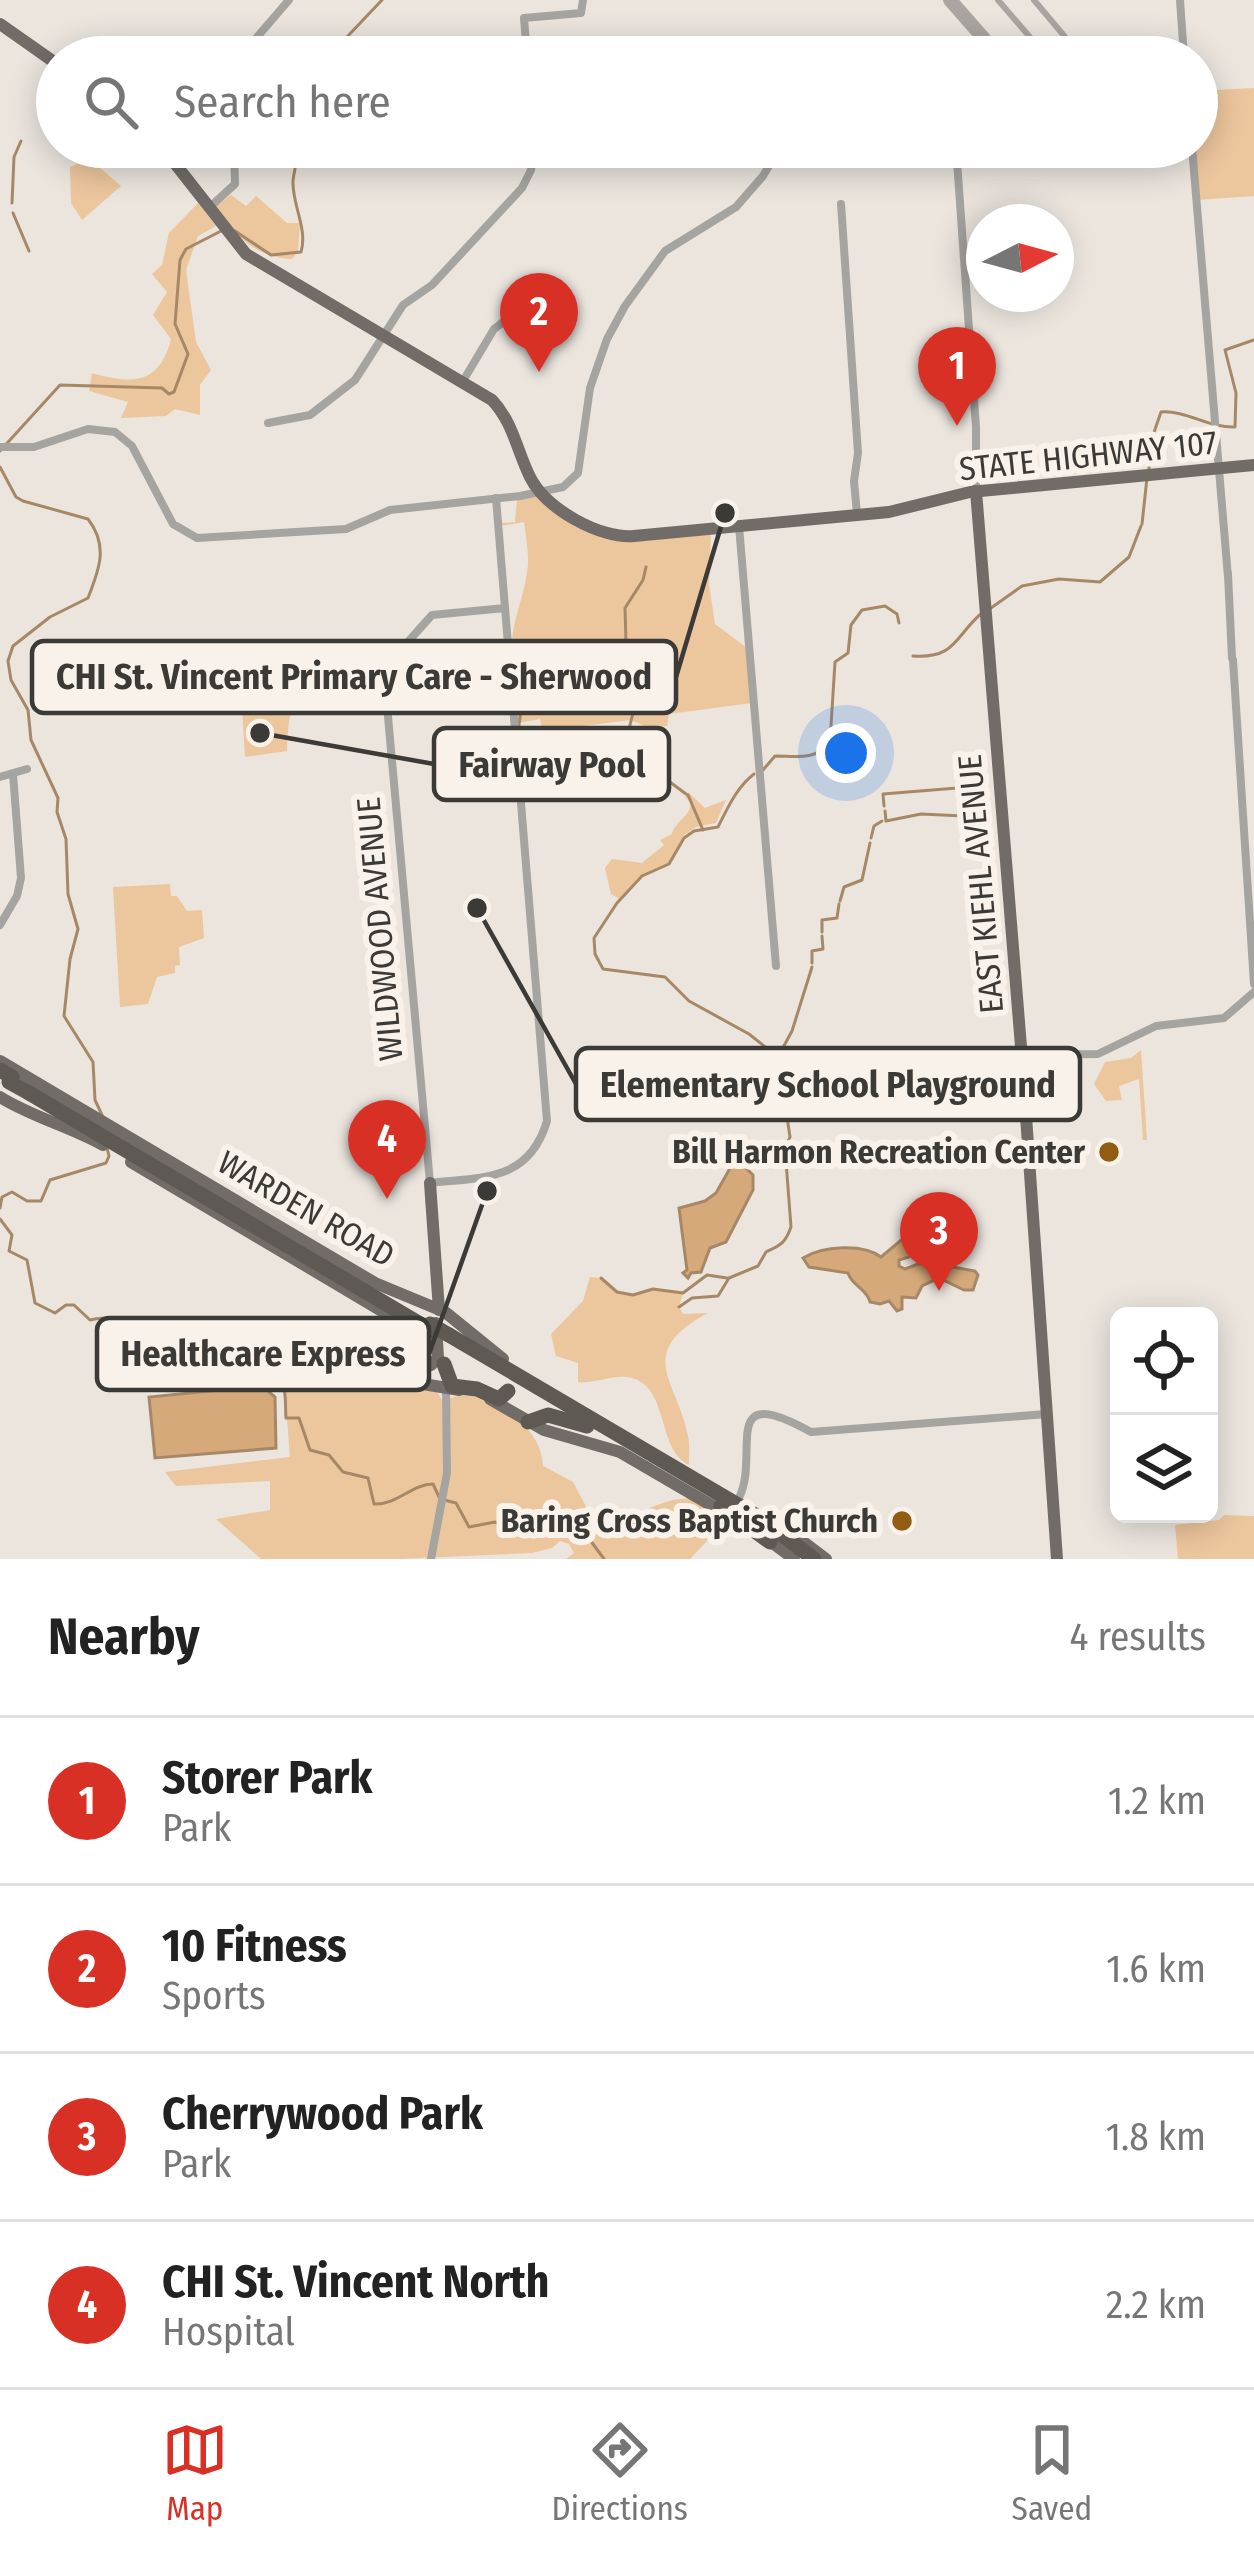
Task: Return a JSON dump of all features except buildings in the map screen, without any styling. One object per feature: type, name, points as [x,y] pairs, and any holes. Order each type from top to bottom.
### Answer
[{"type":"highway","points":[[4,1078],[440,1320],[504,1381],[507,1399],[452,1386],[444,1364]]},
{"type":"highway","points":[[140,1155],[440,1320],[810,1555]]},
{"type":"highway","points":[[203,1189],[263,1217]]},
{"type":"highway","points":[[475,1356],[760,1518],[810,1555]]},
{"type":"highway","points":[[520,1369],[588,1418]]},
{"type":"highway","points":[[528,1422],[548,1415],[602,1431]]},
{"type":"highway","points":[[687,1479],[770,1541]]},
{"type":"main road","points":[[0,24],[36,49]]},
{"type":"main road","points":[[180,168],[210,202],[229,237],[249,256],[490,399],[504,415],[538,491]]},
{"type":"main road","name":"STATE HIGHWAY 107","points":[[538,491],[591,529],[610,536],[897,511],[976,491],[1254,465]]},
{"type":"main road","name":"EAST KIEHL AVENUE","points":[[976,491],[1057,1559]]},
{"type":"main road","points":[[4,1078],[28,1112]]},
{"type":"main road","name":"WARDEN ROAD","points":[[4,1078],[42,1086],[396,1292],[687,1479],[739,1498],[810,1555],[826,1559]]},
{"type":"main road","points":[[42,1086],[26,1083],[18,1091],[17,1101],[28,1112],[65,1124],[383,1311],[405,1329],[420,1364],[435,1362],[435,1315],[430,1307],[396,1292]]},
{"type":"main road","name":"WILDWOOD AVENUE","points":[[434,1187],[448,1392]]},
{"type":"main road","points":[[413,1350],[420,1381],[448,1392],[507,1399],[528,1422],[551,1433],[610,1447],[687,1479]]},
{"type":"main road","points":[[770,1541],[794,1559]]},
{"type":"street","points":[[258,36],[289,0]]},
{"type":"street","points":[[525,36],[524,18],[581,13],[584,0]]},
{"type":"street","points":[[1180,0],[1183,36]]},
{"type":"street","points":[[210,202],[235,183],[235,168]]},
{"type":"street","points":[[268,423],[301,418],[325,406],[359,376],[405,303],[432,285],[522,188],[531,168]]},
{"type":"street","points":[[3,447],[32,448],[88,429],[118,434],[135,451],[173,524],[197,538],[346,529],[386,511],[566,486],[577,475],[584,409],[598,360],[617,319],[669,248],[736,207],[768,168]]},
{"type":"street","points":[[958,168],[976,424],[976,491]]},
{"type":"street","points":[[1022,1057],[1098,1054],[1162,1024],[1224,1018],[1254,988],[1228,572],[1194,168]]},
{"type":"street","points":[[841,203],[858,458],[857,515]]},
{"type":"street","points":[[462,382],[494,329],[510,317]]},
{"type":"street","points":[[434,1187],[510,1172],[540,1137],[547,1121],[496,498]]},
{"type":"street","points":[[739,526],[776,966]]},
{"type":"street","name":"WILDWOOD AVENUE","points":[[434,1187],[383,662],[397,654],[434,614],[505,608]]},
{"type":"street","points":[[0,777],[25,770]]},
{"type":"street","points":[[0,925],[17,896],[21,878],[13,774]]},
{"type":"street","points":[[431,1559],[448,1462],[448,1392]]},
{"type":"street","points":[[739,1498],[746,1482],[745,1432],[759,1416],[782,1415],[811,1432],[1046,1414]]},
{"type":"shaded area","points":[[1254,88],[1254,196],[1196,200],[1194,168],[1218,168],[1218,90]]},
{"type":"shaded area","points":[[70,168],[100,168],[121,186],[82,220],[71,203]]},
{"type":"shaded area","points":[[231,195],[246,206],[256,196],[287,223],[300,223],[298,251],[292,259],[256,249],[230,227],[216,206]]},
{"type":"shaded area","points":[[198,203],[216,226],[198,236],[186,270],[196,342],[211,370],[200,385],[200,415],[175,409],[166,416],[121,418],[128,402],[89,391],[92,373],[132,379],[160,365],[171,339],[153,315],[167,292],[152,274],[162,265],[169,233]]},
{"type":"shaded area","points":[[535,495],[603,538],[711,532],[709,584],[715,624],[747,648],[752,703],[669,714],[667,726],[649,728],[631,720],[542,731],[540,719],[518,723],[513,660],[521,658],[520,652],[512,652],[512,642],[527,573],[527,548],[524,522],[500,526],[501,519],[515,522],[517,500]]},
{"type":"shaded area","points":[[317,658],[325,675],[293,706],[287,751],[245,757],[242,709]]},
{"type":"shaded area","points":[[688,792],[705,808],[726,800],[716,823],[684,835],[669,864],[642,876],[621,900],[611,894],[605,868],[612,859],[642,863],[664,845],[660,840],[672,834],[690,808]]},
{"type":"shaded area","points":[[170,884],[171,896],[177,896],[187,911],[202,910],[204,938],[179,947],[180,965],[175,966],[175,973],[157,977],[148,1004],[120,1007],[113,887]]},
{"type":"shaded area","points":[[1141,1050],[1147,1140],[1143,1140],[1139,1079],[1119,1086],[1122,1100],[1106,1101],[1094,1084],[1105,1062],[1131,1058]]},
{"type":"shaded area","points":[[733,1163],[741,1163],[753,1175],[753,1190],[726,1242],[710,1248],[701,1272],[688,1278],[683,1273],[687,1270],[679,1208],[716,1193]]},
{"type":"shaded area","points":[[924,1221],[933,1230],[922,1230],[923,1243],[899,1260],[899,1266],[905,1269],[934,1258],[975,1271],[973,1290],[939,1278],[922,1286],[916,1298],[902,1297],[902,1309],[897,1311],[889,1301],[870,1302],[848,1273],[809,1267],[803,1258],[842,1248],[881,1257]]},
{"type":"shaded area","points":[[590,1277],[633,1295],[653,1289],[683,1293],[679,1307],[683,1314],[708,1313],[672,1341],[666,1355],[666,1369],[688,1436],[689,1465],[672,1447],[646,1386],[622,1377],[578,1382],[578,1363],[556,1356],[551,1334],[583,1301]]},
{"type":"shaded area","points":[[322,1340],[379,1366],[388,1379],[403,1374],[418,1377],[442,1400],[475,1392],[498,1405],[529,1430],[543,1466],[573,1482],[590,1514],[617,1517],[673,1500],[706,1502],[707,1541],[690,1559],[566,1559],[574,1553],[560,1541],[532,1553],[261,1559],[216,1519],[270,1510],[270,1481],[176,1486],[165,1472],[290,1457],[282,1354],[318,1348]]},
{"type":"shaded area","points":[[262,1386],[275,1397],[276,1448],[155,1458],[149,1397]]},
{"type":"shaded area","points":[[1224,1515],[1254,1516],[1254,1559],[1178,1559],[1175,1525],[1219,1520]]},
{"type":"waterway","points":[[348,36],[382,0]]},
{"type":"waterway","points":[[12,203],[14,157],[21,141]]},
{"type":"waterway","points":[[235,231],[271,255],[301,252],[295,168]]},
{"type":"waterway","points":[[13,213],[29,251]]},
{"type":"waterway","points":[[0,451],[60,385],[174,392],[188,354],[175,324],[180,260],[186,249],[221,231]]},
{"type":"waterway","points":[[1149,469],[1150,444],[1161,412],[1235,427],[1236,393],[1225,350],[1254,340]]},
{"type":"waterway","points":[[0,467],[16,497],[88,519],[100,548],[88,598],[50,617],[13,646],[8,661],[11,680],[28,710],[31,740],[58,798],[57,812],[66,839],[68,894],[78,929],[64,1016],[93,1062],[95,1100],[102,1115]]},
{"type":"waterway","points":[[1142,524],[1147,478]]},
{"type":"waterway","points":[[991,608],[1022,586],[1059,579],[1100,582],[1129,557],[1141,526]]},
{"type":"waterway","points":[[646,567],[625,608],[627,679],[635,705],[627,737],[638,758],[686,794]]},
{"type":"waterway","points":[[763,770],[775,756],[812,755],[830,742],[835,662],[848,653],[851,625],[862,610],[885,606],[897,614],[899,623]]},
{"type":"waterway","points":[[913,656],[947,649],[983,612]]},
{"type":"waterway","points":[[519,725],[524,687]]},
{"type":"waterway","points":[[679,1307],[692,1298],[718,1296],[729,1278],[758,1266],[766,1252],[789,1233],[785,1148],[790,1137],[778,1057],[749,1034],[689,1001],[665,977],[603,969],[594,938],[617,903],[642,876],[669,864],[684,838],[718,827],[738,791],[754,774]]},
{"type":"waterway","points":[[884,806],[883,794],[982,786]]},
{"type":"waterway","points":[[688,795],[703,830]]},
{"type":"waterway","points":[[885,811],[886,821],[921,814],[984,817]]},
{"type":"waterway","points":[[871,838],[874,826],[882,821]]},
{"type":"waterway","points":[[840,901],[844,887],[862,880],[870,843]]},
{"type":"waterway","points":[[822,932],[822,920],[837,918],[839,904]]},
{"type":"waterway","points":[[812,963],[812,951],[823,949],[822,936]]},
{"type":"waterway","points":[[779,1055],[792,1031],[812,967]]},
{"type":"waterway","points":[[0,1208],[2,1197],[12,1192],[27,1201],[41,1201],[50,1180],[106,1163],[107,1148]]},
{"type":"waterway","points":[[0,1219],[12,1235],[9,1251],[27,1260],[35,1303],[55,1313],[74,1305],[90,1320],[113,1320],[153,1371],[241,1372],[280,1379],[286,1418],[299,1418],[310,1450],[329,1455],[343,1472],[368,1478],[374,1504],[433,1484],[440,1499],[456,1503],[469,1527],[495,1522],[523,1533],[579,1525],[604,1559]]},
{"type":"waterway","points":[[601,1278],[617,1292],[633,1295],[653,1289],[683,1293],[707,1275],[727,1278]]},
{"type":"taxiway","points":[[998,0],[1029,36]]},
{"type":"taxiway","points":[[1034,0],[1064,36]]},
{"type":"runway","points":[[950,0],[982,36]]},
{"type":"place","name":"10 Fitness","points":[[539,372]]},
{"type":"place","name":"Storer Park","points":[[957,426]]},
{"type":"place","name":"CHI St. Vincent Primary Care - Sherwood","points":[[725,513]]},
{"type":"place","name":"Fairway Pool","points":[[260,733]]},
{"type":"place","name":"Elementary School Playground","points":[[477,908]]},
{"type":"place","name":"Bill Harmon Recreation Center","points":[[1109,1152]]},
{"type":"place","name":"Healthcare Express","points":[[487,1191]]},
{"type":"place","name":"CHI St. Vincent North","points":[[387,1199]]},
{"type":"place","name":"Cherrywood Park","points":[[939,1291]]},
{"type":"place","name":"Baring Cross Baptist Church","points":[[902,1521]]}]
